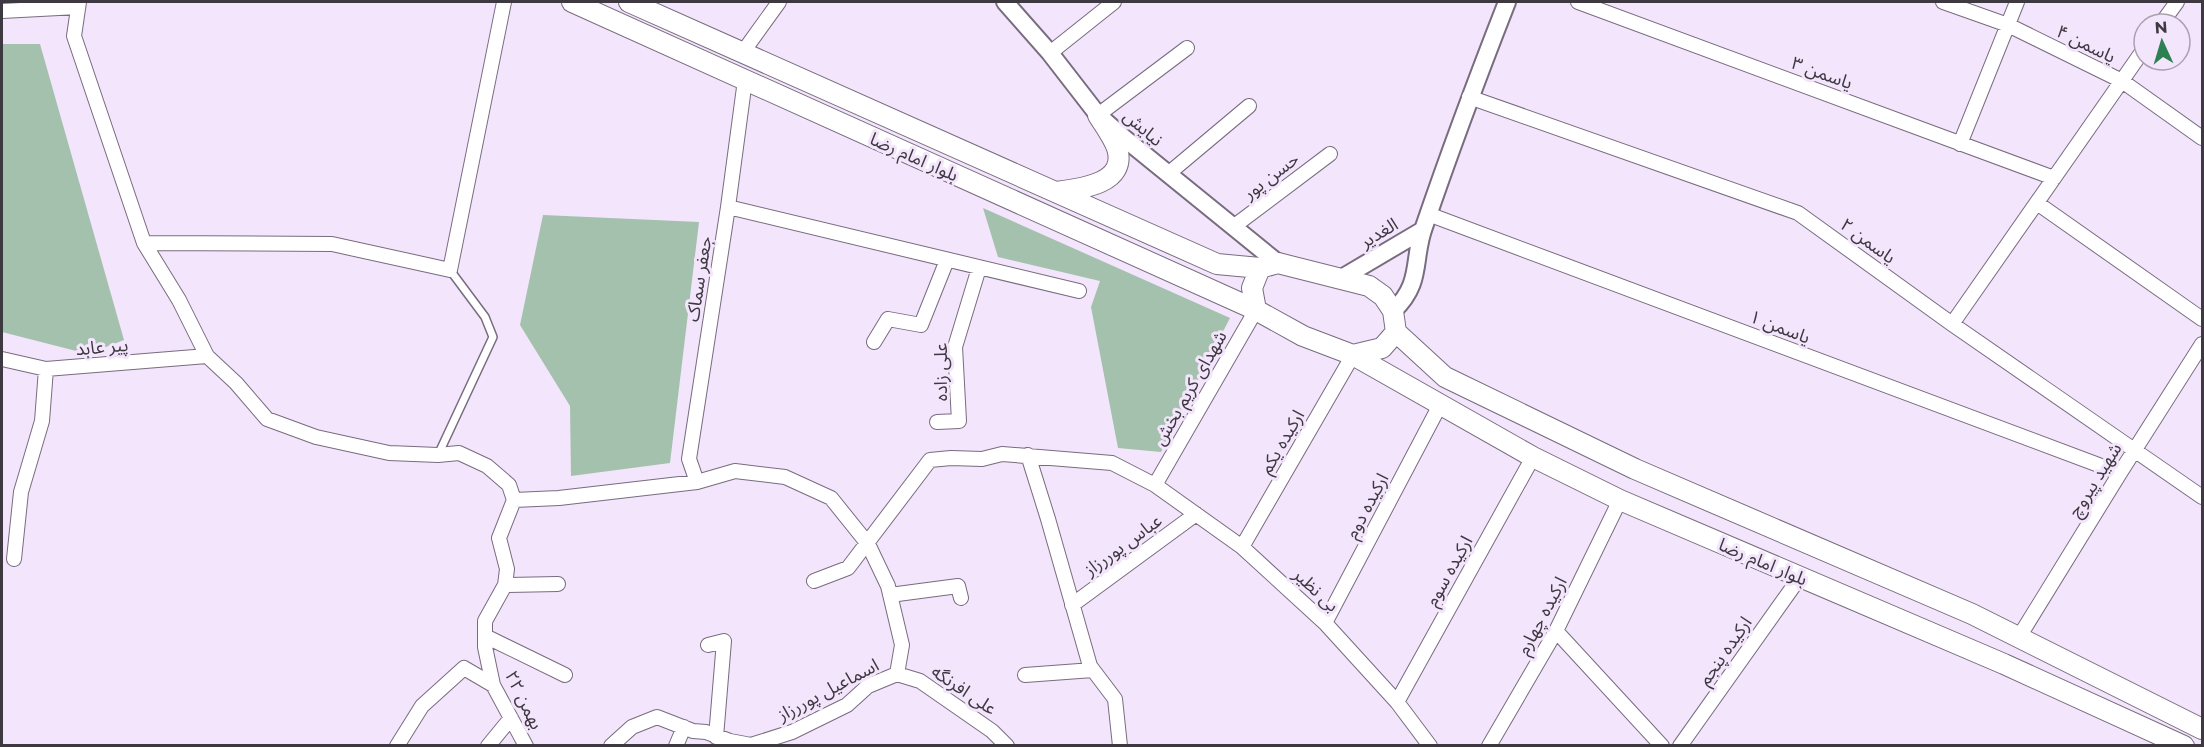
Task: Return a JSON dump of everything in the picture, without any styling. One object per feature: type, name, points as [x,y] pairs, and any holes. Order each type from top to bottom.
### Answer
[{"type":"main road","name":"بلوار امام رضا","points":[[572,2],[1256,310],[1303,336],[1353,355],[1533,457],[1620,500],[2004,664],[2184,746]]},
{"type":"main road","name":"بلوار امام رضا","points":[[629,2],[1217,264],[1269,265],[1369,286],[1383,296],[1393,311]]},
{"type":"main road","points":[[1056,192],[1080,189],[1109,179],[1118,165],[1117,148],[1098,115]]},
{"type":"main road","points":[[1256,310],[1252,288],[1269,265]]},
{"type":"main road","points":[[1353,355],[1382,348],[1396,332],[1393,311]]},
{"type":"main road","name":"بلوار امام رضا","points":[[1396,332],[1445,376],[1603,454],[2019,637],[2202,729]]},
{"type":"main road","points":[[2004,664],[2019,637]]},
{"type":"street","points":[[144,243],[332,244],[450,270],[504,2]]},
{"type":"street","points":[[742,52],[779,2]]},
{"type":"street","name":"نیایش","points":[[1005,2],[1050,53],[1098,115],[1233,227],[1269,265]]},
{"type":"street","points":[[1050,53],[1114,2]]},
{"type":"street","points":[[1426,222],[1469,97],[1507,2]]},
{"type":"street","name":"یاسمن ۳","points":[[1578,2],[2054,178]]},
{"type":"street","name":"یاسمن ۴","points":[[1943,2],[2008,25],[2122,81],[2202,138]]},
{"type":"street","points":[[1960,144],[2018,2]]},
{"type":"street","points":[[2,11],[78,4],[74,36],[144,243],[179,300],[207,356],[236,383],[267,418],[316,437],[389,453],[438,455],[459,453],[487,466],[509,485],[514,500],[499,538],[507,569],[505,585],[558,584]]},
{"type":"street","points":[[1098,115],[1187,48]]},
{"type":"street","points":[[1952,324],[2132,66]]},
{"type":"street","name":"جعفر سماک","points":[[697,482],[689,459],[745,80]]},
{"type":"street","name":"یاسمن ۲","points":[[1469,97],[1798,213],[1952,324],[2202,497]]},
{"type":"street","points":[[1168,174],[1249,106]]},
{"type":"street","name":"حسن پور","points":[[1233,227],[1330,154]]},
{"type":"street","points":[[2037,203],[2202,319]]},
{"type":"street","points":[[728,207],[1079,291]]},
{"type":"street","name":"الغدیر","points":[[1340,279],[1426,222]]},
{"type":"street","name":"الغدیر","points":[[1393,311],[1405,300],[1414,279],[1426,222]]},
{"type":"street","name":"یاسمن ۱","points":[[1426,222],[2120,473]]},
{"type":"street","points":[[874,342],[888,319],[921,326],[947,260]]},
{"type":"street","name":"علی زاده","points":[[937,422],[959,421],[956,347],[979,268]]},
{"type":"street","name":"شهدای کریم بخش","points":[[1155,485],[1256,310]]},
{"type":"street","name":"شهید پیروچ","points":[[2019,637],[2202,344]]},
{"type":"street","name":"ارکیده یکم","points":[[1242,547],[1353,355]]},
{"type":"street","name":"پیر عابد","points":[[2,359],[46,369],[207,356]]},
{"type":"street","points":[[14,559],[21,492],[42,421],[46,369]]},
{"type":"street","name":"ارکیده دوم","points":[[1325,623],[1440,405]]},
{"type":"street","name":"بی نظیر","points":[[868,544],[930,460],[982,459],[1002,454],[1112,463],[1155,485],[1242,547],[1325,623],[1397,702],[1430,746]]},
{"type":"street","points":[[1028,455],[1090,666],[1115,699],[1120,746]]},
{"type":"street","name":"ارکیده سوم","points":[[1397,702],[1533,457]]},
{"type":"street","points":[[514,500],[559,498],[697,482],[735,471],[785,477],[831,498],[868,544],[888,586],[902,645],[897,674]]},
{"type":"street","name":"ارکیده چهارم","points":[[1489,746],[1556,631],[1620,500]]},
{"type":"street","name":"عباس پوررزاز","points":[[1072,604],[1196,514]]},
{"type":"street","points":[[814,581],[848,568],[868,544]]},
{"type":"street","name":"ارکیده پنجم","points":[[1680,746],[1800,577]]},
{"type":"street","name":"۲۲ بهمن","points":[[505,585],[485,621],[485,647],[493,686],[526,746]]},
{"type":"street","points":[[890,594],[958,586],[961,598]]},
{"type":"street","points":[[1556,631],[1655,743]]},
{"type":"street","points":[[485,636],[565,675]]},
{"type":"street","points":[[708,645],[724,641],[716,737]]},
{"type":"street","points":[[397,746],[422,706],[464,668],[493,686]]},
{"type":"street","points":[[1025,675],[1093,670]]},
{"type":"street","name":"اسماعیل پوررزاز","points":[[611,746],[632,727],[657,717],[693,731],[706,732],[742,744],[751,745],[792,739],[848,705],[868,686],[897,674]]},
{"type":"street","name":"علی افرنگه","points":[[897,674],[921,681],[992,731],[1007,746]]},
{"type":"street","points":[[488,746],[511,718]]},
{"type":"street","points":[[676,746],[684,727]]},
{"type":"lane","points":[[438,455],[493,337],[485,317],[450,270]]},
{"type":"green space","points":[[2,44],[40,44],[124,340],[88,354],[2,332]]},
{"type":"green space","points":[[983,208],[1230,318],[1161,452],[1118,448],[1091,307],[1100,281],[998,257]]},
{"type":"green space","points":[[543,215],[699,222],[670,463],[571,476],[570,406],[520,325]]}]
